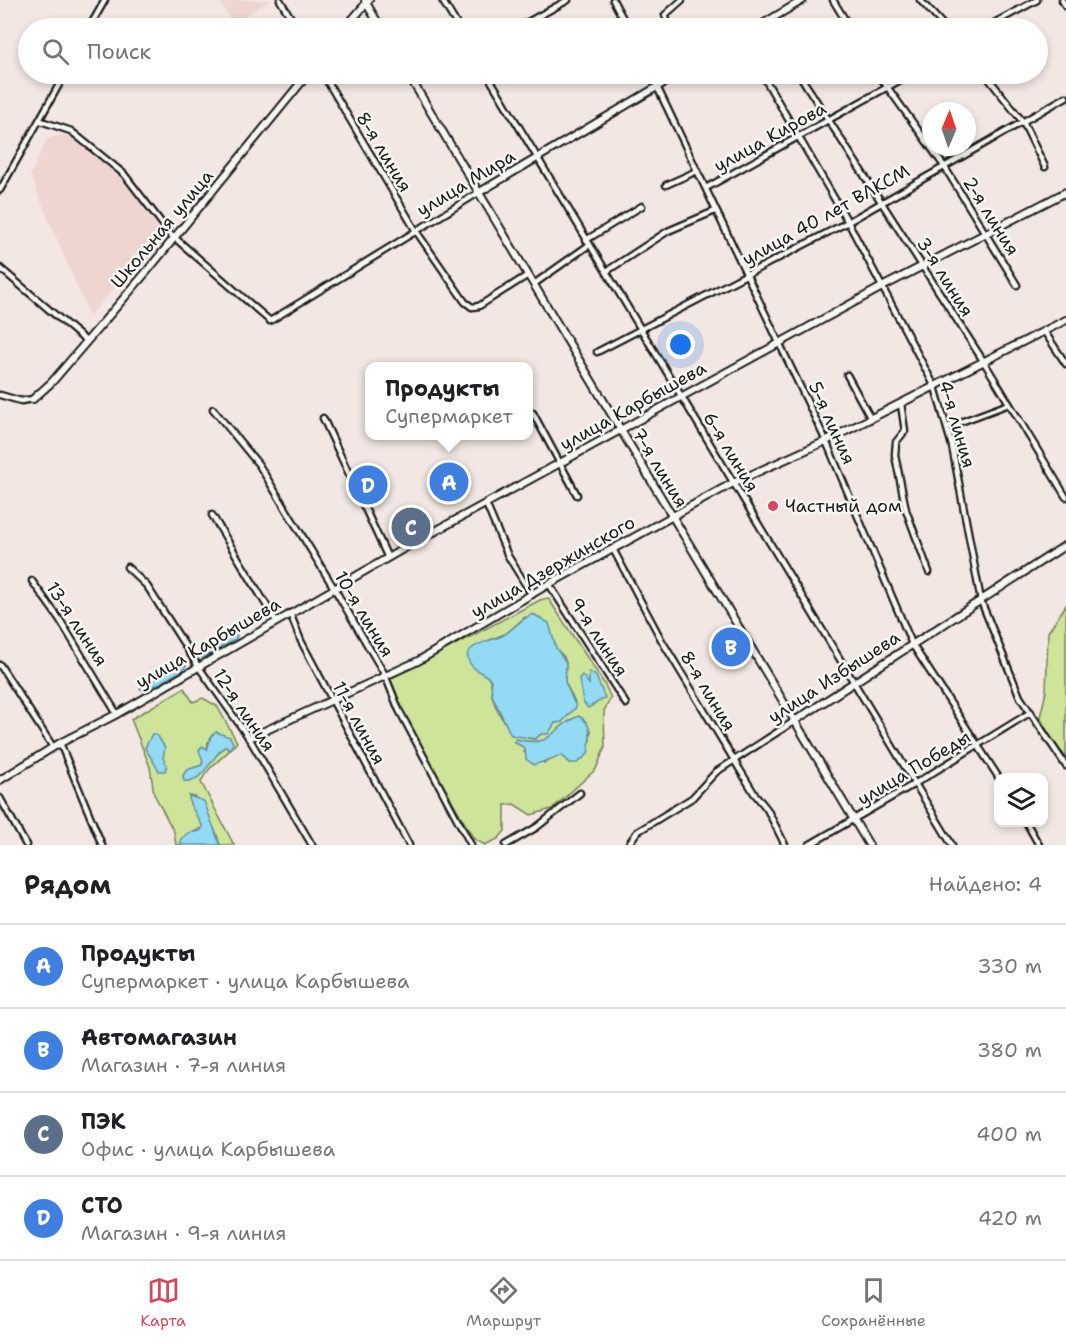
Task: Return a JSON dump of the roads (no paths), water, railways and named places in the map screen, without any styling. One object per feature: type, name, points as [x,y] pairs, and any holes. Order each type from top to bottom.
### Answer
[{"type":"main road","points":[[778,18],[803,0]]},
{"type":"main road","points":[[353,18],[366,1],[375,18]]},
{"type":"main road","name":"Школьная улица","points":[[33,399],[87,341],[174,239],[300,84]]},
{"type":"main road","name":"7-я линия","points":[[414,84],[793,722],[869,845]]},
{"type":"main road","name":"улица Мира","points":[[478,193],[661,84]]},
{"type":"main road","name":"улица Карбышева","points":[[0,780],[56,745],[117,714],[334,588],[620,429],[882,287],[1066,193]]},
{"type":"main road","name":"улица Дзержинского","points":[[249,738],[418,661],[549,584],[733,483],[871,419],[1066,320]]},
{"type":"main road","name":"улица Избышева","points":[[793,722],[1066,545]]},
{"type":"street","points":[[95,18],[105,0]]},
{"type":"street","points":[[280,0],[291,18]]},
{"type":"street","points":[[442,0],[453,18]]},
{"type":"street","points":[[535,18],[568,0]]},
{"type":"street","points":[[613,0],[623,18]]},
{"type":"street","points":[[666,18],[665,15],[682,0]]},
{"type":"street","points":[[833,0],[844,18]]},
{"type":"street","points":[[920,0],[937,18]]},
{"type":"street","points":[[1004,18],[1037,0]]},
{"type":"street","points":[[1062,0],[1066,7]]},
{"type":"street","points":[[0,190],[2,180],[41,120],[60,84]]},
{"type":"street","name":"8-я линия","points":[[329,84],[416,231],[465,302],[472,307],[479,306],[528,275]]},
{"type":"street","name":"6-я линия","points":[[493,84],[952,845]]},
{"type":"street","name":"4-я линия","points":[[768,84],[848,222],[935,387],[947,426],[981,601],[1020,697],[1066,766]]},
{"type":"street","name":"3-я линия","points":[[806,84],[984,362],[1066,497]]},
{"type":"street","name":"2-я линия","points":[[884,84],[944,166],[1017,285]]},
{"type":"street","name":"улица Кирова","points":[[706,188],[894,84]]},
{"type":"street","points":[[993,84],[1023,122],[1045,167]]},
{"type":"street","name":"5-я линия","points":[[657,86],[826,441],[912,644],[997,773]]},
{"type":"street","name":"улица 40 лет ВЛКСМ","points":[[597,352],[848,222],[1066,98]]},
{"type":"street","points":[[41,120],[71,131],[124,174],[174,239]]},
{"type":"street","name":"улица Кирова","points":[[666,185],[698,171]]},
{"type":"street","name":"улица Мира","points":[[174,239],[270,321],[478,193]]},
{"type":"street","points":[[534,284],[588,242],[642,206]]},
{"type":"street","points":[[607,271],[668,231],[715,211]]},
{"type":"street","points":[[0,268],[87,341]]},
{"type":"street","points":[[1044,331],[1066,364]]},
{"type":"street","points":[[847,375],[871,419]]},
{"type":"street","points":[[0,395],[21,402],[33,399]]},
{"type":"street","points":[[901,404],[905,431],[896,442],[895,454],[906,510],[929,572]]},
{"type":"street","points":[[947,426],[1009,404]]},
{"type":"street","name":"10-я линия","points":[[213,409],[259,465],[334,588],[385,675],[399,710],[471,845]]},
{"type":"street","points":[[533,413],[577,495]]},
{"type":"street","points":[[323,418],[388,558]]},
{"type":"street","points":[[486,504],[508,556],[532,596]]},
{"type":"street","points":[[212,515],[276,621]]},
{"type":"street","name":"8-я линия","points":[[613,549],[662,641],[767,809],[785,845]]},
{"type":"street","name":"12-я линия","points":[[127,567],[147,585],[198,666],[249,738],[312,845]]},
{"type":"street","name":"13-я линия","points":[[32,581],[60,620],[117,714]]},
{"type":"street","name":"9-я линия","points":[[549,584],[626,704]]},
{"type":"street","name":"11-я линия","points":[[290,613],[301,641],[409,845]]},
{"type":"street","points":[[0,665],[56,745],[102,845]]},
{"type":"street","name":"улица Победы","points":[[809,845],[980,746],[1031,712]]},
{"type":"street","name":"улица Избышева","points":[[628,845],[637,832],[692,798],[716,772],[793,722]]},
{"type":"street","points":[[506,845],[537,827],[580,793]]},
{"type":"street","points":[[0,798],[26,845]]},
{"type":"street","points":[[1029,827],[1039,845]]},
{"type":"water","points":[[533,614],[549,623],[556,648],[566,663],[565,682],[576,707],[562,722],[555,723],[548,734],[541,734],[535,739],[511,735],[492,695],[491,680],[474,668],[468,659],[468,654],[476,645],[502,636]]},
{"type":"water","points":[[231,631],[237,635],[236,639],[203,658],[199,657],[200,650]]},
{"type":"water","points":[[182,661],[186,665],[183,670],[144,692],[140,688]]},
{"type":"water","points":[[589,672],[596,676],[605,698],[588,708],[583,702],[579,679],[582,675],[589,684]]},
{"type":"water","points":[[579,716],[587,723],[590,738],[588,754],[577,763],[570,763],[562,755],[534,765],[526,759],[525,748],[514,742],[516,739],[538,741],[545,739]]},
{"type":"water","points":[[216,732],[230,737],[233,743],[230,749],[226,746],[221,750],[197,778],[184,781],[183,775],[187,770],[202,765],[199,750],[202,746],[207,749],[211,736]]},
{"type":"water","points":[[152,734],[158,736],[165,748],[163,758],[167,765],[165,771],[159,771],[145,748]]},
{"type":"water","points":[[189,796],[204,801],[220,845],[181,845],[181,839],[188,833],[200,831],[203,827],[190,804]]},
{"type":"place","name":"Продукты","points":[[449,482]]},
{"type":"place","name":"СТО","points":[[368,485]]},
{"type":"place","name":"Частный дом","points":[[773,506]]},
{"type":"place","name":"ПЭК","points":[[411,527]]},
{"type":"place","name":"Автомагазин","points":[[731,647]]}]
